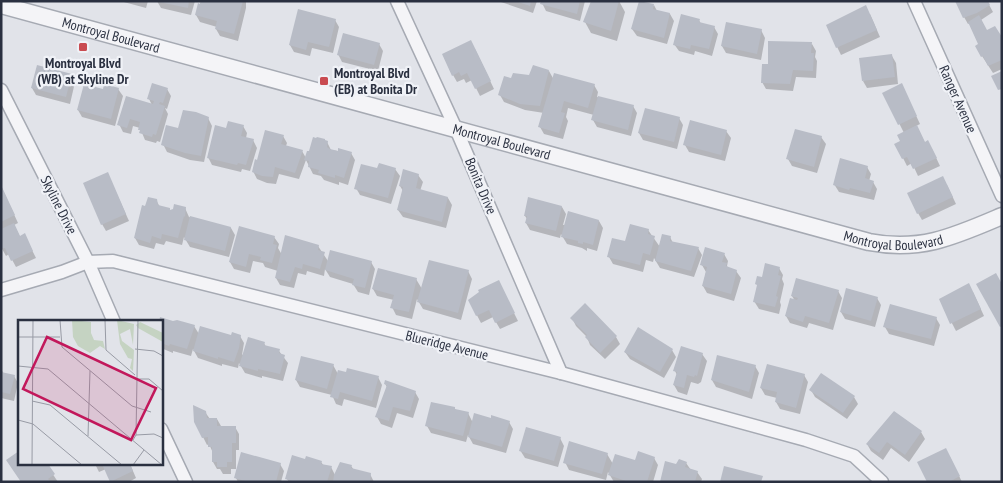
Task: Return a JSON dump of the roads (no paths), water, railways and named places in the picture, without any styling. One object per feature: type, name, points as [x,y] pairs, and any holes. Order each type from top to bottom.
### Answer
[{"type":"street","name":"Bonita Drive","points":[[397,1],[456,129],[561,373]]},
{"type":"street","name":"Ranger Avenue","points":[[914,1],[1002,196]]},
{"type":"street","name":"Montroyal Boulevard","points":[[1,5],[881,244],[912,245],[943,239],[1002,216]]},
{"type":"street","name":"Skyline Drive","points":[[1,90],[88,262],[113,320]]},
{"type":"street","name":"Blueridge Avenue","points":[[1,290],[62,272],[88,262],[114,261],[561,373],[806,440],[854,456],[882,482]]},
{"type":"street","points":[[162,431],[184,481]]},
{"type":"place","name":"Montroyal Blvd (WB) at Skyline Dr","points":[[83,47]]},
{"type":"place","name":"Montroyal Blvd (EB) at Bonita Dr","points":[[324,81]]}]
